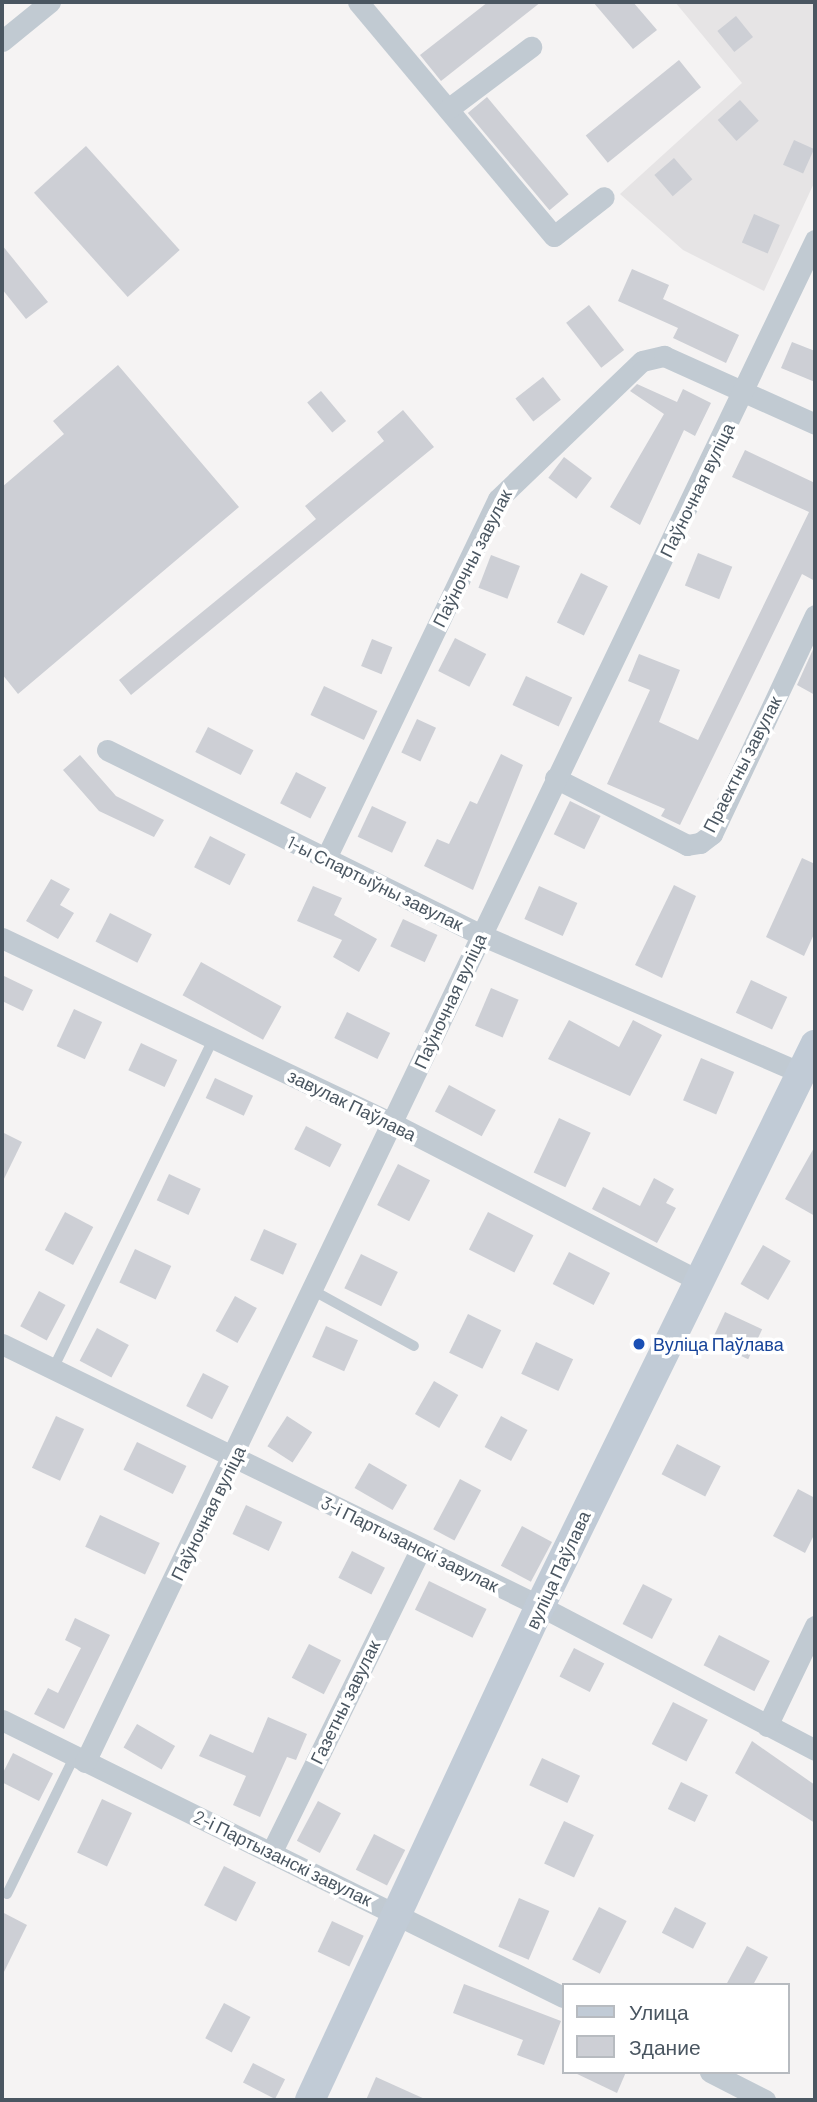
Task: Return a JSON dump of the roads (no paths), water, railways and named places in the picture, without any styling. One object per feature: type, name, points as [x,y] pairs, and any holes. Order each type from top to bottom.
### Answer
[{"type":"street","points":[[2,41],[50,2]]},
{"type":"street","points":[[358,2],[554,236],[604,197]]},
{"type":"street","points":[[448,109],[531,47]]},
{"type":"street","name":"Паўночная вуліца","points":[[80,1759],[236,1458],[555,778],[745,392],[815,240]]},
{"type":"street","name":"Паўночны завулак","points":[[326,858],[513,480],[652,356],[745,392]]},
{"type":"street","points":[[745,392],[815,424]]},
{"type":"street","name":"Праектны завулак","points":[[555,778],[687,845],[700,843],[712,834],[815,615]]},
{"type":"street","name":"1-ы Спартыўны завулак","points":[[107,750],[481,935],[802,1073]]},
{"type":"street","name":"завулак Паўлава","points":[[2,938],[393,1123],[697,1280]]},
{"type":"street","name":"вуліца Паўлава","points":[[310,2100],[400,1914],[540,1606],[697,1280],[815,1045]]},
{"type":"street","name":"3-і Партызанскі завулак","points":[[2,1345],[540,1606],[815,1750]]},
{"type":"street","name":"Газетны завулак","points":[[271,1853],[420,1550]]},
{"type":"street","points":[[767,1726],[815,1626]]},
{"type":"street","name":"2-і Партызанскі завулак","points":[[2,1720],[400,1914],[562,1996]]},
{"type":"street","points":[[714,2074],[765,2100]]},
{"type":"lane","points":[[53,1369],[214,1038]]},
{"type":"lane","points":[[314,1291],[414,1346]]},
{"type":"lane","points":[[7,1894],[80,1759]]},
{"type":"place","name":"Вуліца Паўлава","points":[[639,1344]]}]
